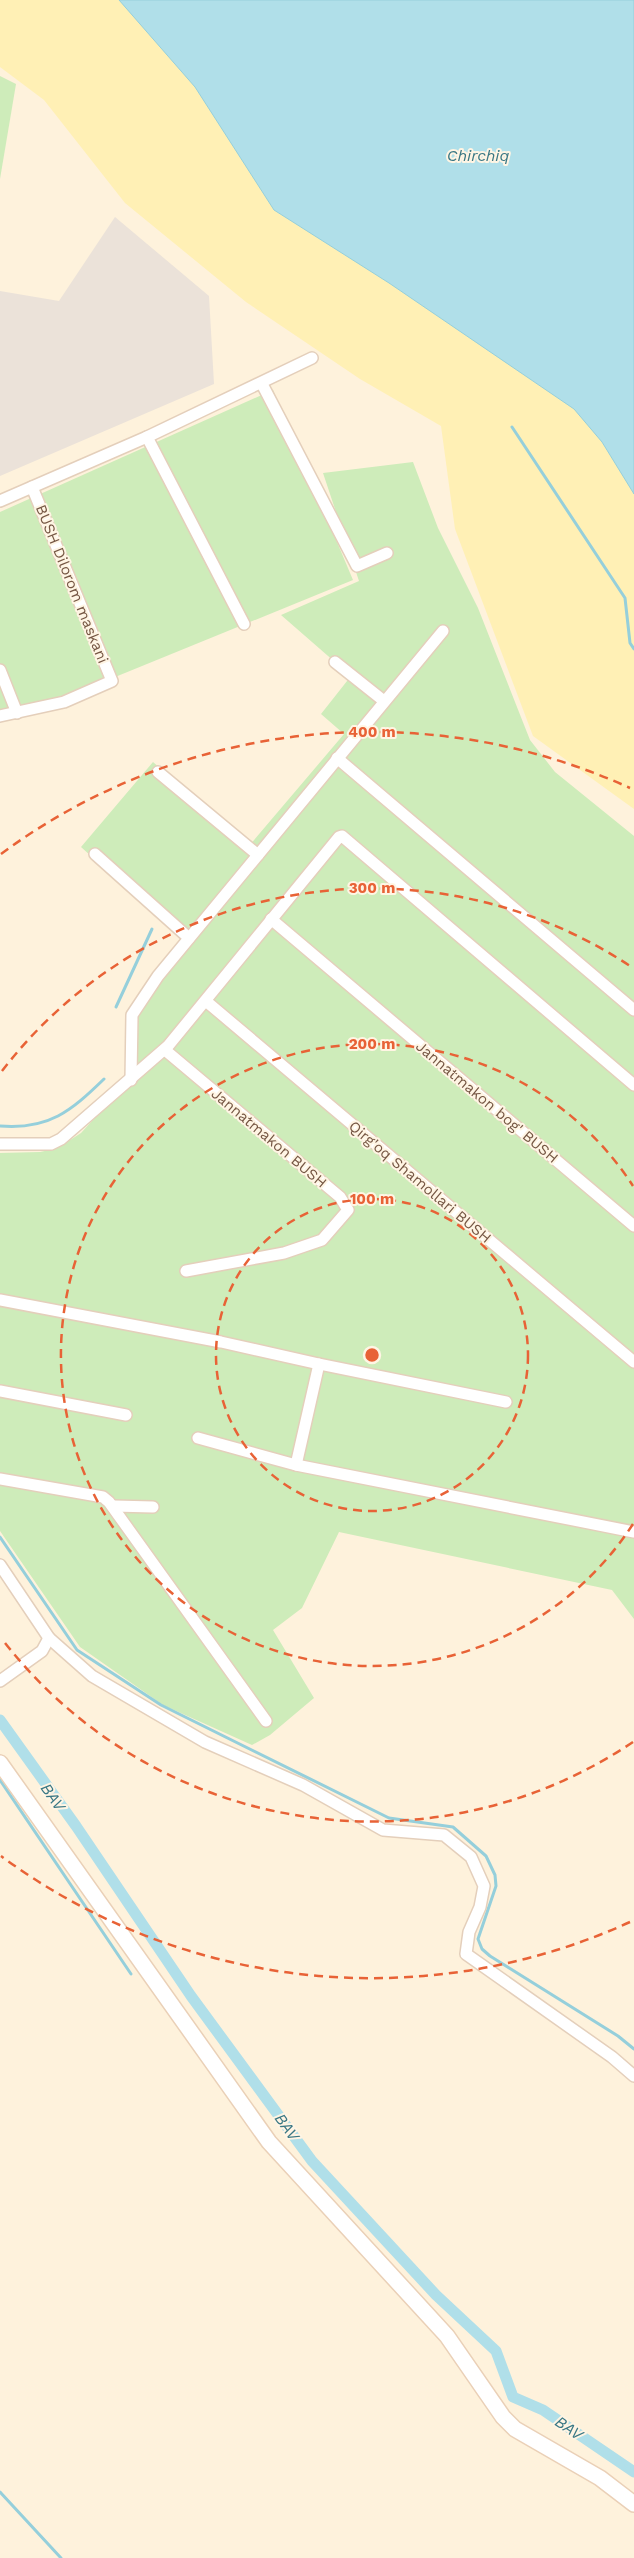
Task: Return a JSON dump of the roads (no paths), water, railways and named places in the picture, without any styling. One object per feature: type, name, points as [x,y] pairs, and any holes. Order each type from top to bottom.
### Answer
[{"type":"street","points":[[0,501],[262,384],[312,358]]},
{"type":"street","points":[[262,384],[357,566],[388,553]]},
{"type":"street","points":[[146,437],[244,624]]},
{"type":"street","name":"BUSH Dilorom maskani","points":[[17,713],[64,702],[112,681],[32,487]]},
{"type":"street","points":[[131,1080],[132,1014],[189,938],[443,631]]},
{"type":"street","points":[[335,662],[384,701]]},
{"type":"street","points":[[0,670],[17,713],[0,716]]},
{"type":"street","points":[[337,758],[634,1010]]},
{"type":"street","points":[[158,772],[258,855]]},
{"type":"street","points":[[0,1144],[51,1144],[61,1139],[165,1050],[207,1002],[271,919],[339,837],[342,836],[634,1085]]},
{"type":"street","points":[[95,854],[189,938]]},
{"type":"street","name":"Jannatmakon bog' BUSH","points":[[271,919],[634,1226]]},
{"type":"street","name":"Qirg'oq Shamollari BUSH","points":[[207,1002],[634,1362]]},
{"type":"street","name":"Jannatmakon BUSH","points":[[165,1050],[340,1197],[348,1210],[322,1240],[284,1253],[186,1271]]},
{"type":"street","points":[[0,1300],[220,1342],[506,1402]]},
{"type":"street","points":[[296,1466],[319,1364]]},
{"type":"street","points":[[0,1391],[126,1415]]},
{"type":"street","points":[[198,1438],[296,1466],[634,1532]]},
{"type":"street","points":[[0,1479],[103,1497],[114,1506],[266,1721]]},
{"type":"street","points":[[114,1506],[153,1507]]},
{"type":"street","points":[[0,1565],[49,1638],[92,1676],[205,1742],[303,1785],[383,1830],[444,1835],[471,1856],[484,1886],[480,1907],[469,1932],[466,1954],[612,2057],[634,2076]]},
{"type":"street","points":[[0,1681],[42,1651],[49,1638]]},
{"type":"street","points":[[0,1763],[269,2142],[447,2336],[503,2417],[515,2429],[600,2478],[634,2504]]},
{"type":"water","name":"Chirchiq","points":[[119,0],[634,0],[634,494],[602,442],[574,409],[389,283],[274,210],[195,87]]},
{"type":"waterway","points":[[512,427],[625,598],[630,643],[634,649]]},
{"type":"waterway","points":[[116,1007],[152,929]]},
{"type":"waterway","points":[[0,1126],[32,1125],[58,1116],[70,1109],[104,1079]]},
{"type":"waterway","points":[[0,1537],[77,1650],[161,1705],[389,1818],[453,1827],[486,1856],[495,1875],[496,1886],[478,1939],[482,1949],[490,1956],[618,2036],[634,2049]]},
{"type":"waterway","name":"BAV","points":[[0,1720],[76,1826],[191,1996],[312,2161],[436,2295],[496,2351],[513,2397],[543,2410],[634,2472]]},
{"type":"waterway","points":[[0,1780],[131,1974]]},
{"type":"waterway","points":[[0,2492],[61,2558]]}]
